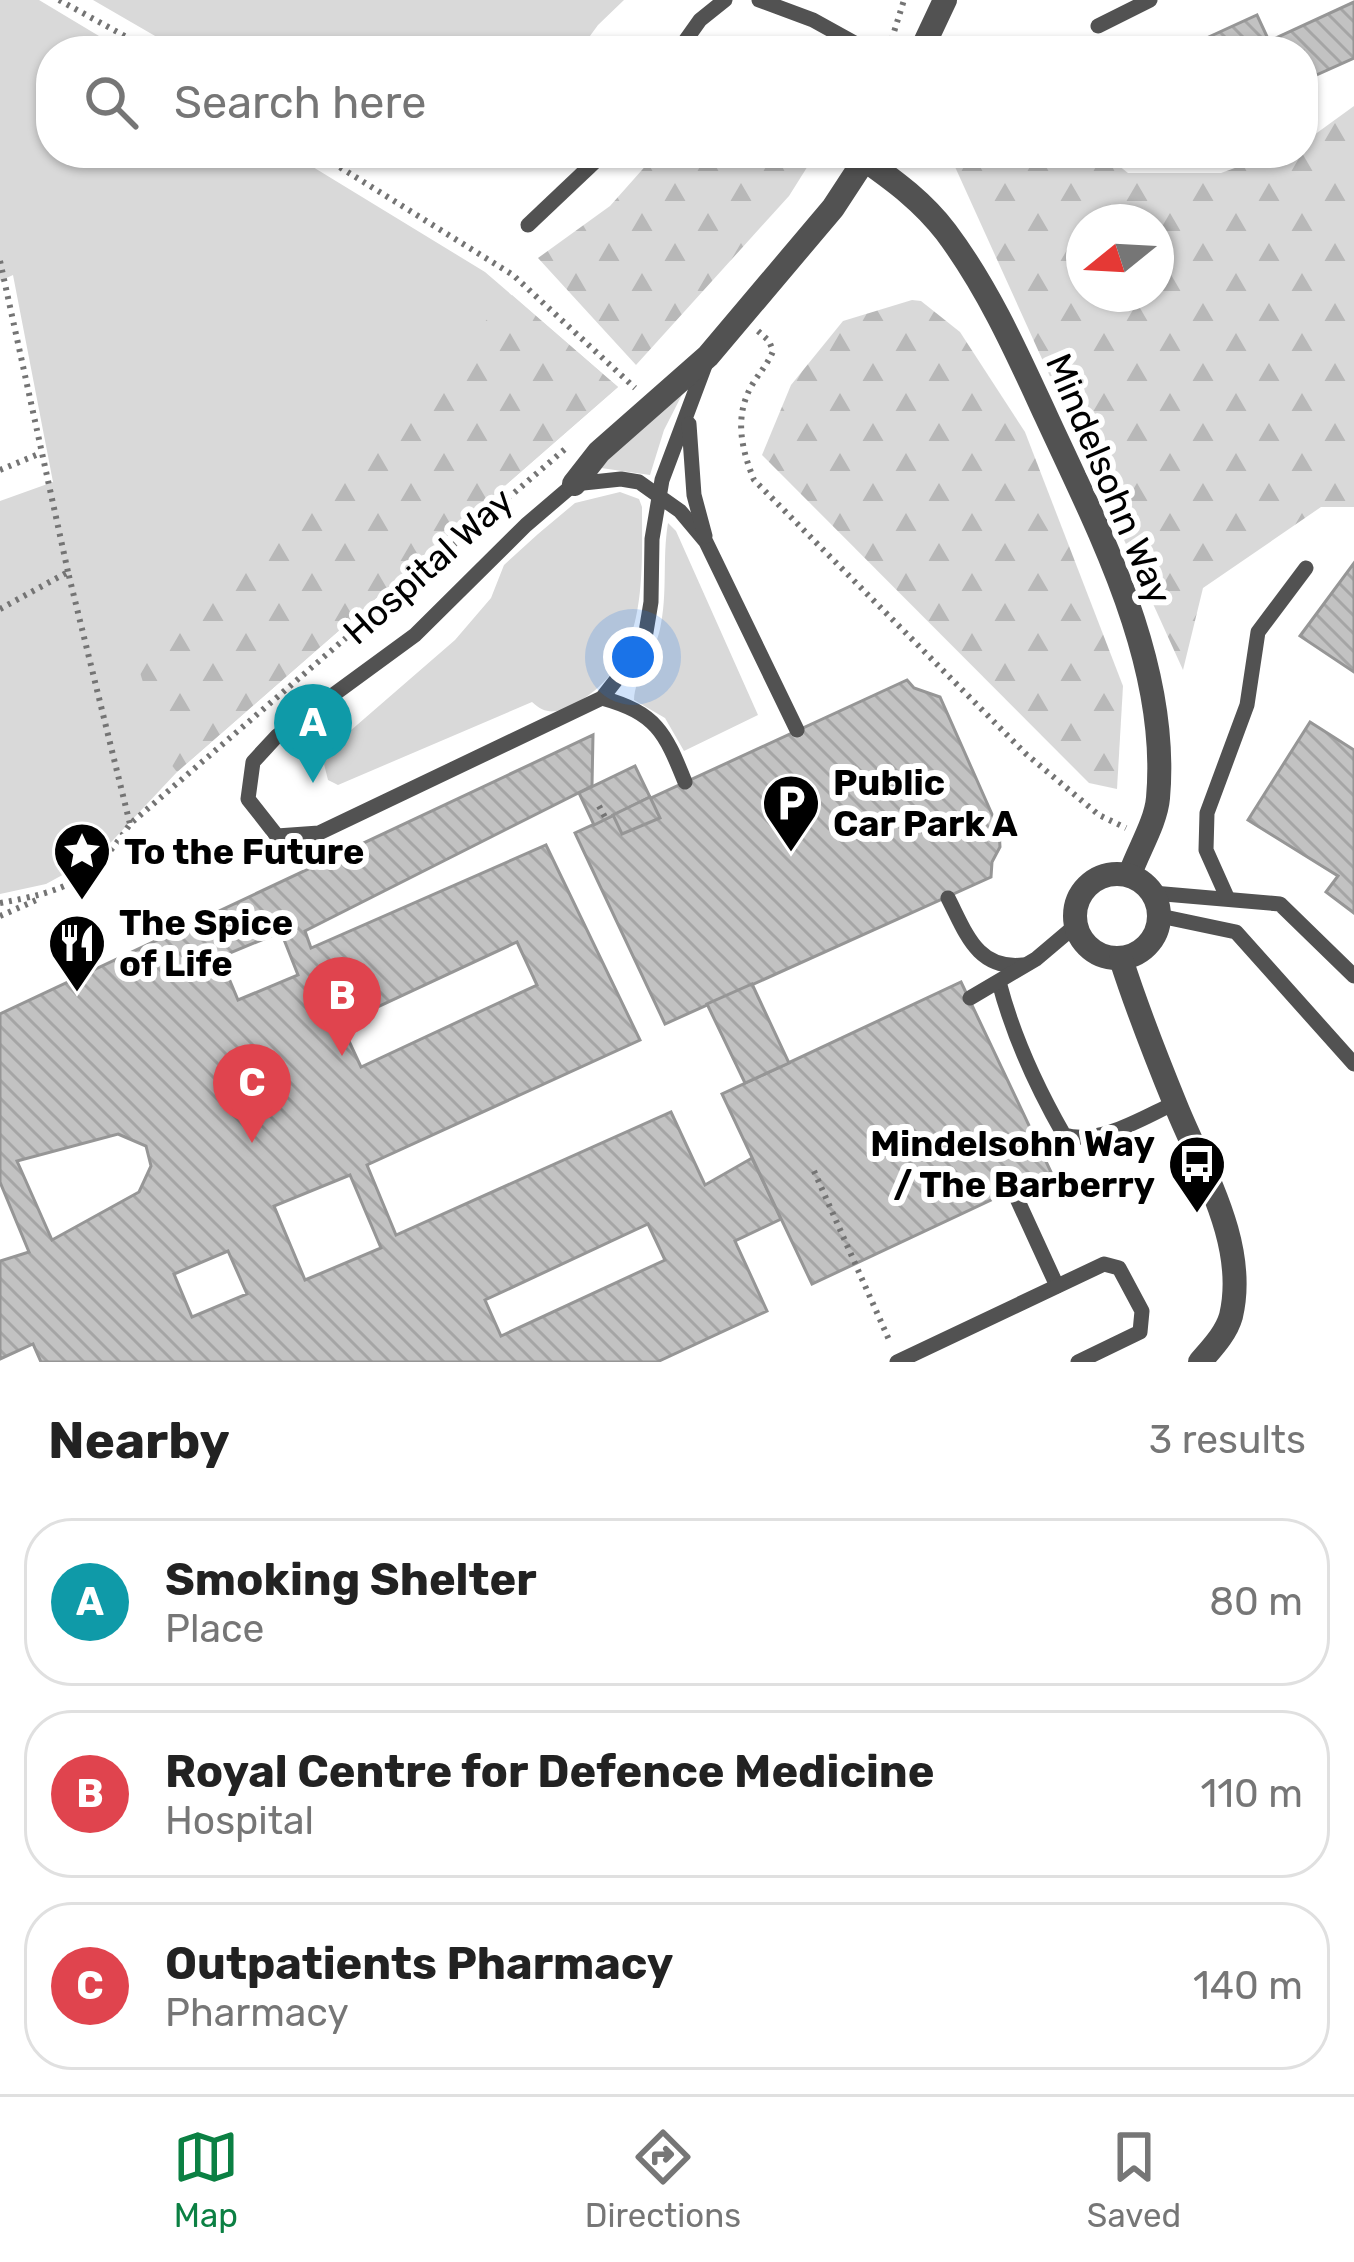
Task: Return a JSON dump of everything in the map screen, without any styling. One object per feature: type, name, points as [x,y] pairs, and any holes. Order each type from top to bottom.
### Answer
[{"type":"street","points":[[925,36],[928,0]]},
{"type":"street","points":[[927,36],[945,0]]},
{"type":"street","name":"Hospital Way","points":[[574,484],[599,452],[708,356],[833,208],[859,168]]},
{"type":"street","name":"Mindelsohn Way","points":[[882,168],[916,196],[979,282],[1010,337],[1100,537],[1152,687],[1158,802],[1130,874]]},
{"type":"street","points":[[1130,874],[1156,904],[1150,944],[1121,959],[1103,957],[1087,946],[1075,926],[1076,904],[1082,890],[1096,878],[1130,874]]},
{"type":"street","points":[[1121,959],[1215,1194],[1231,1250],[1230,1321],[1200,1362]]},
{"type":"lane","points":[[689,36],[725,0]]},
{"type":"lane","points":[[759,0],[841,36]]},
{"type":"lane","points":[[1098,26],[1150,0]]},
{"type":"lane","points":[[528,225],[588,168]]},
{"type":"lane","name":"Hospital Way","points":[[574,484],[415,634],[277,736],[253,762],[248,800],[277,836],[319,833],[602,698],[644,644],[660,493],[708,356]]},
{"type":"lane","points":[[689,409],[689,455],[706,542],[797,730]]},
{"type":"lane","points":[[574,484],[621,479],[660,493],[706,542]]},
{"type":"lane","points":[[1227,897],[1206,850],[1207,813],[1247,705],[1258,632],[1306,568]]},
{"type":"lane","points":[[602,698],[630,706],[666,735],[685,782]]},
{"type":"lane","points":[[1156,904],[1227,897],[1280,904],[1354,976]]},
{"type":"lane","points":[[948,898],[974,950],[1008,967],[1026,965]]},
{"type":"lane","points":[[1156,904],[1199,925],[1236,932],[1354,1064]]},
{"type":"lane","points":[[970,998],[1026,965],[1075,926]]},
{"type":"lane","points":[[999,982],[1008,1017],[1040,1093],[1064,1135],[1077,1138],[1113,1131],[1175,1103]]},
{"type":"lane","points":[[1012,1190],[1058,1286]]},
{"type":"lane","points":[[898,1362],[1104,1264],[1119,1268],[1142,1311],[1140,1332],[1078,1362]]},
{"type":"path","points":[[59,0],[125,36]]},
{"type":"path","points":[[893,36],[904,0]]},
{"type":"path","points":[[341,168],[513,275],[635,388],[650,374]]},
{"type":"path","points":[[0,261],[68,572],[130,824]]},
{"type":"path","points":[[770,340],[773,351],[750,388],[740,416],[743,453],[754,480],[1026,754],[1099,815],[1143,836]]},
{"type":"path","points":[[0,916],[105,862],[130,824],[582,434]]},
{"type":"path","points":[[0,470],[41,453]]},
{"type":"path","points":[[0,609],[68,572]]},
{"type":"path","points":[[599,806],[606,819]]},
{"type":"path","points":[[0,903],[52,893]]},
{"type":"path","points":[[814,1171],[898,1362]]},
{"type":"green space","points":[[0,0],[39,0],[99,36],[36,36],[36,168],[315,168],[485,272],[618,387],[177,772],[99,855],[46,884],[0,894],[0,501],[53,482],[13,275],[0,281]]},
{"type":"green space","points":[[93,0],[624,0],[590,36],[155,36]]},
{"type":"green space","points":[[1354,106],[1354,507],[1321,507],[1203,588],[1183,670],[956,168],[1122,168],[1128,173],[1318,168],[1318,132]]},
{"type":"green space","points":[[644,168],[807,168],[789,196],[636,365],[538,258],[610,206]]},
{"type":"green space","points":[[512,295],[618,387],[177,772],[167,759],[137,663]]},
{"type":"green space","points":[[921,301],[960,332],[1025,432],[1123,686],[1117,789],[1089,783],[762,455],[791,385],[843,321]]},
{"type":"green space","points":[[690,379],[664,430],[650,475],[601,468],[642,420]]},
{"type":"green space","points":[[620,492],[639,499],[642,507],[640,592],[628,645],[597,688],[561,710],[547,711],[532,702],[338,785],[328,780],[327,751],[455,640],[491,598],[504,565],[575,503]]},
{"type":"green space","points":[[668,523],[676,531],[758,715],[684,751],[665,718],[634,700],[660,629]]},
{"type":"building","points":[[1354,2],[1354,58],[1318,74],[1318,36],[1280,36]]},
{"type":"building","points":[[1257,15],[1267,36],[1211,36]]},
{"type":"building","points":[[1354,563],[1354,672],[1300,636]]},
{"type":"building","name":"Public Car Park A","points":[[907,680],[914,688],[940,697],[999,830],[1000,847],[991,877],[665,1024],[575,833]]},
{"type":"building","points":[[1310,722],[1354,750],[1354,913],[1326,892],[1338,876],[1248,820]]},
{"type":"building","points":[[593,735],[592,786],[305,931],[311,948],[546,845],[640,1040],[367,1165],[396,1235],[671,1112],[705,1185],[752,1158],[781,1219],[735,1241],[767,1311],[657,1362],[41,1362],[33,1344],[0,1359],[0,1261],[29,1252],[0,1182],[0,1014]],"holes":[[[281,932],[298,975],[238,1000],[220,957]],[[517,942],[537,985],[361,1067],[341,1024]],[[118,1134],[146,1146],[151,1166],[139,1192],[52,1240],[17,1161]],[[350,1175],[381,1248],[305,1280],[274,1206]],[[648,1224],[665,1260],[501,1336],[485,1300]],[[228,1251],[247,1294],[192,1317],[174,1274]]]},
{"type":"building","points":[[635,766],[650,797],[594,825],[579,793]]},
{"type":"building","points":[[650,797],[660,818],[622,834],[613,815]]},
{"type":"building","points":[[961,982],[1051,1172],[812,1284],[722,1094]]},
{"type":"building","points":[[752,984],[789,1063],[745,1083],[707,1004]]},
{"type":"place","name":"Smoking Shelter","points":[[313,783]]},
{"type":"place","name":"Public Car Park A","points":[[791,854]]},
{"type":"place","name":"To the Future","points":[[82,902]]},
{"type":"place","name":"The Spice of Life","points":[[77,994]]},
{"type":"place","name":"Royal Centre for Defence Medicine","points":[[342,1056]]},
{"type":"place","name":"Outpatients Pharmacy","points":[[252,1143]]},
{"type":"place","name":"Mindelsohn Way / The Barberry","points":[[1197,1215]]}]
